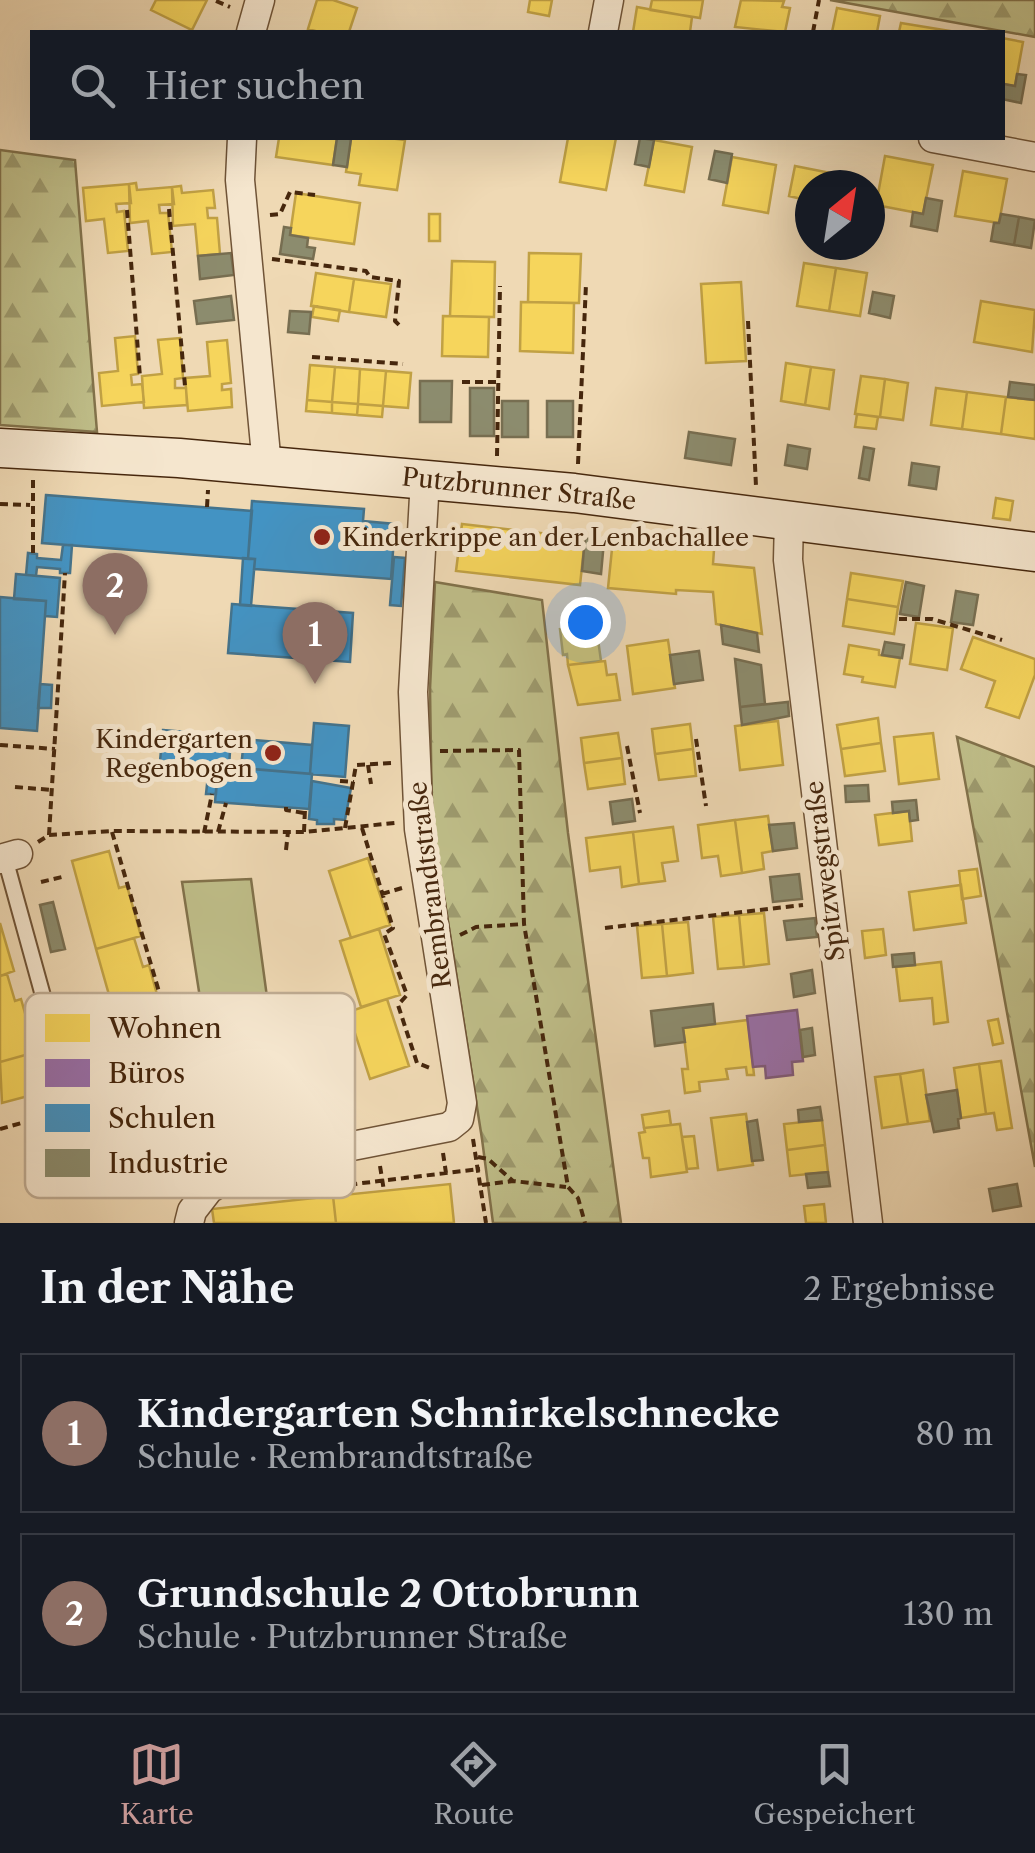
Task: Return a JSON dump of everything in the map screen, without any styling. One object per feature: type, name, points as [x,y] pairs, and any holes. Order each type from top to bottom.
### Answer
[{"type":"main road","name":"Putzbrunner Straße","points":[[0,448],[496,486],[1035,552]]},
{"type":"street","points":[[603,30],[609,0]]},
{"type":"street","points":[[246,4],[252,30]]},
{"type":"street","points":[[242,140],[240,180],[268,466]]},
{"type":"street","points":[[944,140],[1035,157]]},
{"type":"street","name":"Rembrandtstraße","points":[[425,479],[407,757],[462,1103],[458,1119]]},
{"type":"street","name":"Spitzwegstraße","points":[[771,517],[788,560],[868,1223]]},
{"type":"street","points":[[355,1144],[448,1127],[458,1119]]},
{"type":"street","points":[[189,1223],[202,1198]]},
{"type":"lane","points":[[8,857],[42,993]]},
{"type":"path","points":[[813,30],[819,0]]},
{"type":"path","points":[[216,1],[246,4]]},
{"type":"path","points":[[244,216],[280,214],[290,192],[315,195]]},
{"type":"path","points":[[169,209],[185,386]]},
{"type":"path","points":[[127,210],[140,377]]},
{"type":"path","points":[[247,256],[366,271],[370,277],[399,281],[395,322],[401,327]]},
{"type":"path","points":[[574,494],[586,284]]},
{"type":"path","points":[[496,486],[500,286]]},
{"type":"path","points":[[748,321],[756,480],[771,517]]},
{"type":"path","points":[[312,357],[403,364]]},
{"type":"path","points":[[462,382],[499,382]]},
{"type":"path","points":[[207,507],[208,494]]},
{"type":"path","points":[[32,496],[33,553]]},
{"type":"path","points":[[0,504],[32,505]]},
{"type":"path","points":[[65,573],[49,835],[112,831],[304,832],[403,822],[404,830],[418,829]]},
{"type":"path","points":[[899,619],[932,619],[1002,640]]},
{"type":"path","points":[[696,739],[706,806]]},
{"type":"path","points":[[0,745],[55,749]]},
{"type":"path","points":[[627,746],[640,813]]},
{"type":"path","points":[[344,829],[356,765],[407,757],[519,750],[524,924],[568,1187],[578,1198],[585,1223]]},
{"type":"path","points":[[368,764],[370,784]]},
{"type":"path","points":[[340,781],[354,782]]},
{"type":"path","points":[[15,787],[53,790]]},
{"type":"path","points":[[204,833],[212,794]]},
{"type":"path","points":[[218,833],[226,803]]},
{"type":"path","points":[[286,808],[305,811],[304,832]]},
{"type":"path","points":[[362,828],[393,928],[384,934],[407,995],[398,1005],[416,1063],[439,1071],[455,1066]]},
{"type":"path","points":[[112,831],[159,993]]},
{"type":"path","points":[[286,850],[288,832]]},
{"type":"path","points":[[41,882],[59,881],[66,876]]},
{"type":"path","points":[[604,928],[829,902]]},
{"type":"path","points":[[436,948],[476,927],[524,924]]},
{"type":"path","points":[[458,1119],[475,1143],[486,1223]]},
{"type":"path","points":[[0,1129],[25,1122]]},
{"type":"path","points":[[478,1157],[488,1159],[513,1181]]},
{"type":"path","points":[[355,1184],[480,1169]]},
{"type":"path","points":[[482,1186],[513,1181],[568,1187]]},
{"type":"green space","points":[[830,0],[1035,0],[1035,37]]},
{"type":"green space","points":[[0,150],[75,160],[97,432],[0,425]]},
{"type":"green space","points":[[435,582],[542,600],[568,833],[621,1223],[493,1223],[432,820],[430,689]]},
{"type":"green space","points":[[957,737],[1035,767],[1035,1167]]},
{"type":"green space","points":[[251,879],[266,993],[199,993],[182,882]]},
{"type":"building: Wohnen","points":[[156,0],[207,0],[192,30],[151,10]]},
{"type":"building: Wohnen","points":[[317,0],[333,0],[357,8],[350,30],[308,29]]},
{"type":"building: Wohnen","points":[[530,0],[552,0],[549,16],[528,12]]},
{"type":"building: Wohnen","points":[[652,0],[703,0],[700,18],[650,10]]},
{"type":"building: Wohnen","points":[[741,0],[784,1],[782,7],[790,8],[785,30],[735,27]]},
{"type":"building: Wohnen","points":[[637,7],[692,17],[690,30],[633,30]]},
{"type":"building: Wohnen","points":[[837,8],[880,16],[877,30],[832,30]]},
{"type":"building: Wohnen","points":[[901,23],[944,30],[899,30]]},
{"type":"building: Wohnen","points":[[1005,39],[1023,42],[1015,86],[1005,84]]},
{"type":"building: Wohnen","points":[[279,140],[337,140],[333,165],[276,157]]},
{"type":"building: Wohnen","points":[[351,140],[405,140],[397,190],[359,185],[361,174],[346,172]]},
{"type":"building: Wohnen","points":[[568,140],[616,140],[606,190],[560,182]]},
{"type":"building: Wohnen","points":[[654,140],[692,147],[684,192],[645,185]]},
{"type":"building: Wohnen","points":[[885,156],[933,165],[923,214],[885,207]]},
{"type":"building: Wohnen","points":[[732,157],[776,165],[768,213],[723,205]]},
{"type":"building: Wohnen","points":[[795,166],[815,170],[795,170],[795,197],[789,196]]},
{"type":"building: Wohnen","points":[[963,171],[1007,179],[999,223],[955,216]]},
{"type":"building: Wohnen","points":[[136,183],[137,190],[172,187],[174,204],[159,205],[160,213],[168,213],[172,252],[152,254],[148,221],[130,223],[129,184]]},
{"type":"building: Wohnen","points":[[129,184],[131,203],[116,204],[117,212],[124,211],[128,251],[108,253],[104,219],[86,221],[83,188]]},
{"type":"building: Wohnen","points":[[181,186],[182,193],[213,190],[215,208],[207,208],[208,218],[217,218],[220,254],[198,256],[195,224],[173,226],[172,187]]},
{"type":"building: Wohnen","points":[[296,193],[360,203],[354,244],[290,235]]},
{"type":"building: Wohnen","points":[[429,214],[440,214],[440,241],[429,241]]},
{"type":"building: Wohnen","points":[[529,253],[581,254],[579,303],[528,302]]},
{"type":"building: Wohnen","points":[[452,261],[495,262],[494,317],[450,316]]},
{"type":"building: Wohnen","points":[[804,263],[836,268],[829,311],[797,306]]},
{"type":"building: Wohnen","points":[[836,268],[867,273],[860,316],[829,311]]},
{"type":"building: Wohnen","points":[[316,273],[354,279],[349,312],[311,306]]},
{"type":"building: Wohnen","points":[[354,279],[391,284],[386,317],[349,312]]},
{"type":"building: Wohnen","points":[[741,282],[746,361],[706,363],[701,284]]},
{"type":"building: Wohnen","points":[[981,301],[1035,310],[1032,352],[974,342]]},
{"type":"building: Wohnen","points":[[521,302],[574,303],[573,353],[520,351]]},
{"type":"building: Wohnen","points":[[314,306],[340,310],[338,321],[312,317]]},
{"type":"building: Wohnen","points":[[443,316],[489,317],[488,357],[442,356]]},
{"type":"building: Wohnen","points":[[135,336],[138,374],[131,375],[132,385],[142,384],[144,402],[102,406],[99,373],[118,371],[115,338]]},
{"type":"building: Wohnen","points":[[180,338],[183,378],[175,379],[175,388],[186,388],[187,405],[144,408],[142,376],[162,374],[158,340]]},
{"type":"building: Wohnen","points":[[227,340],[231,383],[222,384],[222,390],[231,389],[232,407],[188,411],[185,378],[210,376],[207,342]]},
{"type":"building: Wohnen","points":[[786,363],[811,367],[805,405],[781,401]]},
{"type":"building: Wohnen","points":[[310,365],[335,367],[332,402],[307,400]]},
{"type":"building: Wohnen","points":[[335,367],[360,369],[358,404],[332,402]]},
{"type":"building: Wohnen","points":[[811,367],[834,370],[829,409],[805,405]]},
{"type":"building: Wohnen","points":[[360,369],[386,371],[383,406],[358,404]]},
{"type":"building: Wohnen","points":[[386,371],[411,373],[408,408],[383,406]]},
{"type":"building: Wohnen","points":[[861,376],[885,379],[880,417],[855,414]]},
{"type":"building: Wohnen","points":[[885,379],[908,383],[903,420],[880,417]]},
{"type":"building: Wohnen","points":[[936,388],[967,392],[962,429],[931,425]]},
{"type":"building: Wohnen","points":[[967,392],[1006,397],[1001,434],[962,429]]},
{"type":"building: Wohnen","points":[[1006,397],[1035,400],[1035,439],[1001,434]]},
{"type":"building: Wohnen","points":[[307,400],[332,402],[332,413],[306,411]]},
{"type":"building: Wohnen","points":[[332,402],[358,404],[357,415],[332,413]]},
{"type":"building: Wohnen","points":[[358,404],[383,406],[382,417],[357,415]]},
{"type":"building: Wohnen","points":[[857,414],[878,417],[876,429],[855,427]]},
{"type":"building: Wohnen","points":[[996,498],[1013,501],[1010,520],[993,518]]},
{"type":"building: Wohnen","points":[[462,524],[585,538],[580,585],[456,571]]},
{"type":"building: Wohnen","points":[[613,539],[714,550],[713,564],[754,568],[762,634],[716,624],[713,592],[676,590],[676,594],[608,588]]},
{"type":"building: Wohnen","points":[[851,573],[903,581],[898,607],[847,599]]},
{"type":"building: Wohnen","points":[[847,599],[898,607],[894,634],[843,626]]},
{"type":"building: Wohnen","points":[[916,623],[953,628],[947,670],[910,664]]},
{"type":"building: Wohnen","points":[[596,625],[601,661],[568,665],[560,629]]},
{"type":"building: Wohnen","points":[[973,637],[1035,659],[1035,675],[1019,718],[986,707],[995,681],[961,669]]},
{"type":"building: Wohnen","points":[[668,640],[675,688],[633,694],[627,646]]},
{"type":"building: Wohnen","points":[[849,645],[900,658],[895,687],[862,682],[863,677],[844,674]]},
{"type":"building: Wohnen","points":[[605,661],[607,675],[616,674],[620,700],[578,705],[568,665]]},
{"type":"building: Wohnen","points":[[878,718],[881,743],[841,749],[837,725]]},
{"type":"building: Wohnen","points":[[778,721],[783,765],[740,770],[735,726]]},
{"type":"building: Wohnen","points":[[690,724],[693,749],[655,754],[652,729]]},
{"type":"building: Wohnen","points":[[618,733],[622,758],[584,763],[581,738]]},
{"type":"building: Wohnen","points":[[933,733],[939,779],[899,784],[894,737]]},
{"type":"building: Wohnen","points":[[881,743],[885,771],[845,776],[841,749]]},
{"type":"building: Wohnen","points":[[693,749],[696,776],[659,780],[655,754]]},
{"type":"building: Wohnen","points":[[622,758],[625,784],[588,789],[584,763]]},
{"type":"building: Wohnen","points":[[909,811],[912,841],[879,845],[875,815]]},
{"type":"building: Wohnen","points":[[768,816],[773,851],[762,853],[764,869],[742,873],[735,820]]},
{"type":"building: Wohnen","points":[[735,820],[742,873],[721,876],[718,856],[702,858],[698,825]]},
{"type":"building: Wohnen","points":[[673,827],[678,861],[662,863],[665,881],[639,884],[633,832]]},
{"type":"building: Wohnen","points":[[633,832],[639,884],[622,887],[620,867],[590,871],[586,838]]},
{"type":"building: Wohnen","points":[[109,851],[119,888],[127,886],[141,936],[96,949],[72,861]]},
{"type":"building: Wohnen","points":[[368,858],[390,925],[351,938],[329,871]]},
{"type":"building: Wohnen","points":[[977,869],[981,896],[962,899],[959,871]]},
{"type":"building: Wohnen","points":[[961,885],[966,923],[914,930],[909,892]]},
{"type":"building: Wohnen","points":[[764,913],[769,964],[744,967],[739,915]]},
{"type":"building: Wohnen","points":[[739,915],[744,967],[718,969],[713,917]]},
{"type":"building: Wohnen","points":[[688,922],[693,973],[667,976],[662,924]]},
{"type":"building: Wohnen","points":[[0,923],[14,971],[0,976]]},
{"type":"building: Wohnen","points":[[662,924],[667,976],[642,978],[637,926]]},
{"type":"building: Wohnen","points":[[379,929],[400,995],[361,1007],[340,941]]},
{"type":"building: Wohnen","points":[[883,929],[886,955],[865,958],[862,931]]},
{"type":"building: Wohnen","points":[[134,938],[143,967],[149,965],[157,993],[108,993],[96,949]]},
{"type":"building: Wohnen","points":[[941,962],[948,1022],[934,1024],[932,998],[900,1001],[896,967]]},
{"type":"building: Wohnen","points":[[7,974],[15,1001],[21,999],[25,1055],[0,1062],[0,976]]},
{"type":"building: Wohnen","points":[[387,999],[409,1066],[370,1079],[355,1033],[355,1010]]},
{"type":"building: Wohnen","points":[[998,1019],[1003,1043],[993,1045],[988,1021]]},
{"type":"building: Wohnen","points":[[748,1020],[754,1075],[747,1075],[746,1067],[726,1069],[728,1079],[699,1082],[700,1091],[685,1093],[682,1069],[688,1069],[683,1028]]},
{"type":"building: Wohnen","points":[[25,1055],[25,1097],[2,1103],[0,1062]]},
{"type":"building: Wohnen","points":[[1001,1061],[1012,1128],[997,1130],[994,1113],[986,1114],[979,1064]]},
{"type":"building: Wohnen","points":[[979,1064],[986,1114],[961,1118],[954,1068]]},
{"type":"building: Wohnen","points":[[923,1070],[930,1121],[908,1124],[900,1074]]},
{"type":"building: Wohnen","points":[[900,1074],[908,1124],[882,1128],[875,1077]]},
{"type":"building: Wohnen","points":[[669,1111],[671,1125],[644,1128],[642,1115]]},
{"type":"building: Wohnen","points":[[746,1114],[753,1165],[718,1170],[711,1118]]},
{"type":"building: Wohnen","points":[[822,1120],[825,1145],[787,1150],[784,1124]]},
{"type":"building: Wohnen","points":[[680,1124],[687,1172],[651,1177],[649,1158],[643,1158],[639,1133],[645,1132],[644,1128]]},
{"type":"building: Wohnen","points":[[694,1136],[698,1168],[687,1169],[682,1137]]},
{"type":"building: Wohnen","points":[[825,1145],[828,1172],[790,1176],[787,1150]]},
{"type":"building: Wohnen","points":[[450,1184],[454,1223],[336,1223],[333,1198],[355,1198],[355,1194]]},
{"type":"building: Wohnen","points":[[333,1198],[336,1223],[214,1223],[212,1209]]},
{"type":"building: Wohnen","points":[[824,1204],[826,1223],[806,1223],[804,1206]]},
{"type":"building: Büros","points":[[797,1010],[803,1061],[792,1062],[793,1075],[766,1078],[765,1066],[753,1067],[747,1016]]},
{"type":"building: Schulen","points":[[46,495],[252,511],[248,559],[42,543]]},
{"type":"building: Schulen","points":[[252,501],[364,509],[363,521],[395,524],[391,579],[254,569],[255,559],[248,559]]},
{"type":"building: Schulen","points":[[63,545],[72,545],[70,573],[37,567],[36,576],[26,575],[28,553],[37,554],[37,558],[61,560]]},
{"type":"building: Schulen","points":[[394,557],[405,558],[401,606],[390,605]]},
{"type":"building: Schulen","points":[[243,558],[255,559],[251,606],[240,605]]},
{"type":"building: Schulen","points":[[16,574],[60,578],[57,617],[45,616],[46,601],[14,599]]},
{"type":"building: Schulen","points":[[0,597],[46,601],[37,731],[0,728]]},
{"type":"building: Schulen","points":[[232,604],[353,613],[350,662],[228,653]]},
{"type":"building: Schulen","points":[[40,684],[52,685],[51,708],[38,708]]},
{"type":"building: Schulen","points":[[314,723],[349,726],[345,777],[310,774]]},
{"type":"building: Schulen","points":[[163,730],[231,736],[229,767],[160,761]]},
{"type":"building: Schulen","points":[[244,739],[312,745],[310,774],[241,768]]},
{"type":"building: Schulen","points":[[209,766],[218,766],[216,794],[206,794]]},
{"type":"building: Schulen","points":[[218,766],[312,774],[309,809],[215,802]]},
{"type":"building: Schulen","points":[[312,781],[351,788],[345,820],[317,824],[317,820],[309,819]]},
{"type":"building: Industrie","points":[[1017,74],[1026,75],[1021,103],[1005,100],[1005,84],[1015,86]]},
{"type":"building: Industrie","points":[[337,140],[351,140],[347,167],[333,165]]},
{"type":"building: Industrie","points":[[640,140],[654,140],[649,167],[635,164]]},
{"type":"building: Industrie","points":[[715,151],[732,154],[727,183],[709,179]]},
{"type":"building: Industrie","points":[[926,198],[942,201],[937,231],[911,226],[913,212],[923,214]]},
{"type":"building: Industrie","points":[[1001,214],[1019,217],[1014,245],[991,241],[994,223],[999,223]]},
{"type":"building: Industrie","points":[[1019,217],[1035,220],[1031,248],[1014,245]]},
{"type":"building: Industrie","points":[[284,227],[291,228],[290,235],[308,238],[307,247],[315,248],[313,259],[280,254]]},
{"type":"building: Industrie","points":[[231,253],[234,275],[200,279],[198,256]]},
{"type":"building: Industrie","points":[[873,292],[894,296],[890,318],[869,313]]},
{"type":"building: Industrie","points":[[231,296],[234,320],[197,324],[194,301]]},
{"type":"building: Industrie","points":[[290,311],[311,312],[309,334],[288,332]]},
{"type":"building: Industrie","points":[[420,381],[452,381],[451,422],[420,422]]},
{"type":"building: Industrie","points":[[1010,382],[1035,385],[1035,400],[1008,397]]},
{"type":"building: Industrie","points":[[470,388],[494,388],[494,436],[470,436]]},
{"type":"building: Industrie","points":[[502,401],[528,401],[528,437],[502,437]]},
{"type":"building: Industrie","points":[[547,401],[573,401],[573,437],[547,437]]},
{"type":"building: Industrie","points":[[689,432],[735,439],[731,465],[685,458]]},
{"type":"building: Industrie","points":[[788,445],[810,449],[807,469],[785,465]]},
{"type":"building: Industrie","points":[[864,447],[874,449],[869,480],[859,478]]},
{"type":"building: Industrie","points":[[912,463],[939,467],[936,489],[909,485]]},
{"type":"building: Industrie","points":[[585,538],[604,541],[601,574],[582,571]]},
{"type":"building: Industrie","points":[[906,582],[924,586],[919,617],[900,614]]},
{"type":"building: Industrie","points":[[956,591],[978,595],[973,625],[951,622]]},
{"type":"building: Industrie","points":[[721,625],[757,633],[759,652],[723,644]]},
{"type":"building: Industrie","points":[[885,642],[904,645],[902,658],[882,655]]},
{"type":"building: Industrie","points":[[699,651],[703,680],[674,684],[670,655]]},
{"type":"building: Industrie","points":[[735,659],[761,665],[765,704],[740,707]]},
{"type":"building: Industrie","points":[[788,702],[789,716],[742,725],[740,707]]},
{"type":"building: Industrie","points":[[868,785],[869,801],[846,802],[845,786]]},
{"type":"building: Industrie","points":[[632,799],[635,821],[613,824],[610,802]]},
{"type":"building: Industrie","points":[[916,800],[918,820],[910,821],[909,811],[893,813],[892,802]]},
{"type":"building: Industrie","points":[[794,823],[797,848],[773,851],[769,825]]},
{"type":"building: Industrie","points":[[799,874],[802,899],[773,902],[770,877]]},
{"type":"building: Industrie","points":[[53,902],[65,949],[51,952],[40,905]]},
{"type":"building: Industrie","points":[[815,918],[817,937],[787,940],[784,921]]},
{"type":"building: Industrie","points":[[914,953],[915,965],[893,967],[892,955]]},
{"type":"building: Industrie","points":[[812,970],[815,993],[794,997],[791,974]]},
{"type":"building: Industrie","points":[[713,1004],[715,1024],[683,1028],[685,1042],[655,1046],[651,1011]]},
{"type":"building: Industrie","points":[[812,1028],[815,1055],[803,1057],[800,1030]]},
{"type":"building: Industrie","points":[[957,1090],[959,1128],[934,1132],[926,1095]]},
{"type":"building: Industrie","points":[[820,1107],[822,1120],[799,1122],[798,1110]]},
{"type":"building: Industrie","points":[[757,1120],[763,1160],[752,1161],[747,1122]]},
{"type":"building: Industrie","points":[[828,1172],[830,1186],[808,1188],[806,1174]]},
{"type":"building: Industrie","points":[[1017,1184],[1021,1206],[993,1211],[989,1189]]},
{"type":"place","name":"Kinderkrippe an der Lenbachallee","points":[[322,537]]},
{"type":"place","name":"Grundschule 2 Ottobrunn","points":[[115,635]]},
{"type":"place","name":"Kindergarten Schnirkelschnecke","points":[[315,684]]},
{"type":"place","name":"Kindergarten Regenbogen","points":[[273,753]]}]
